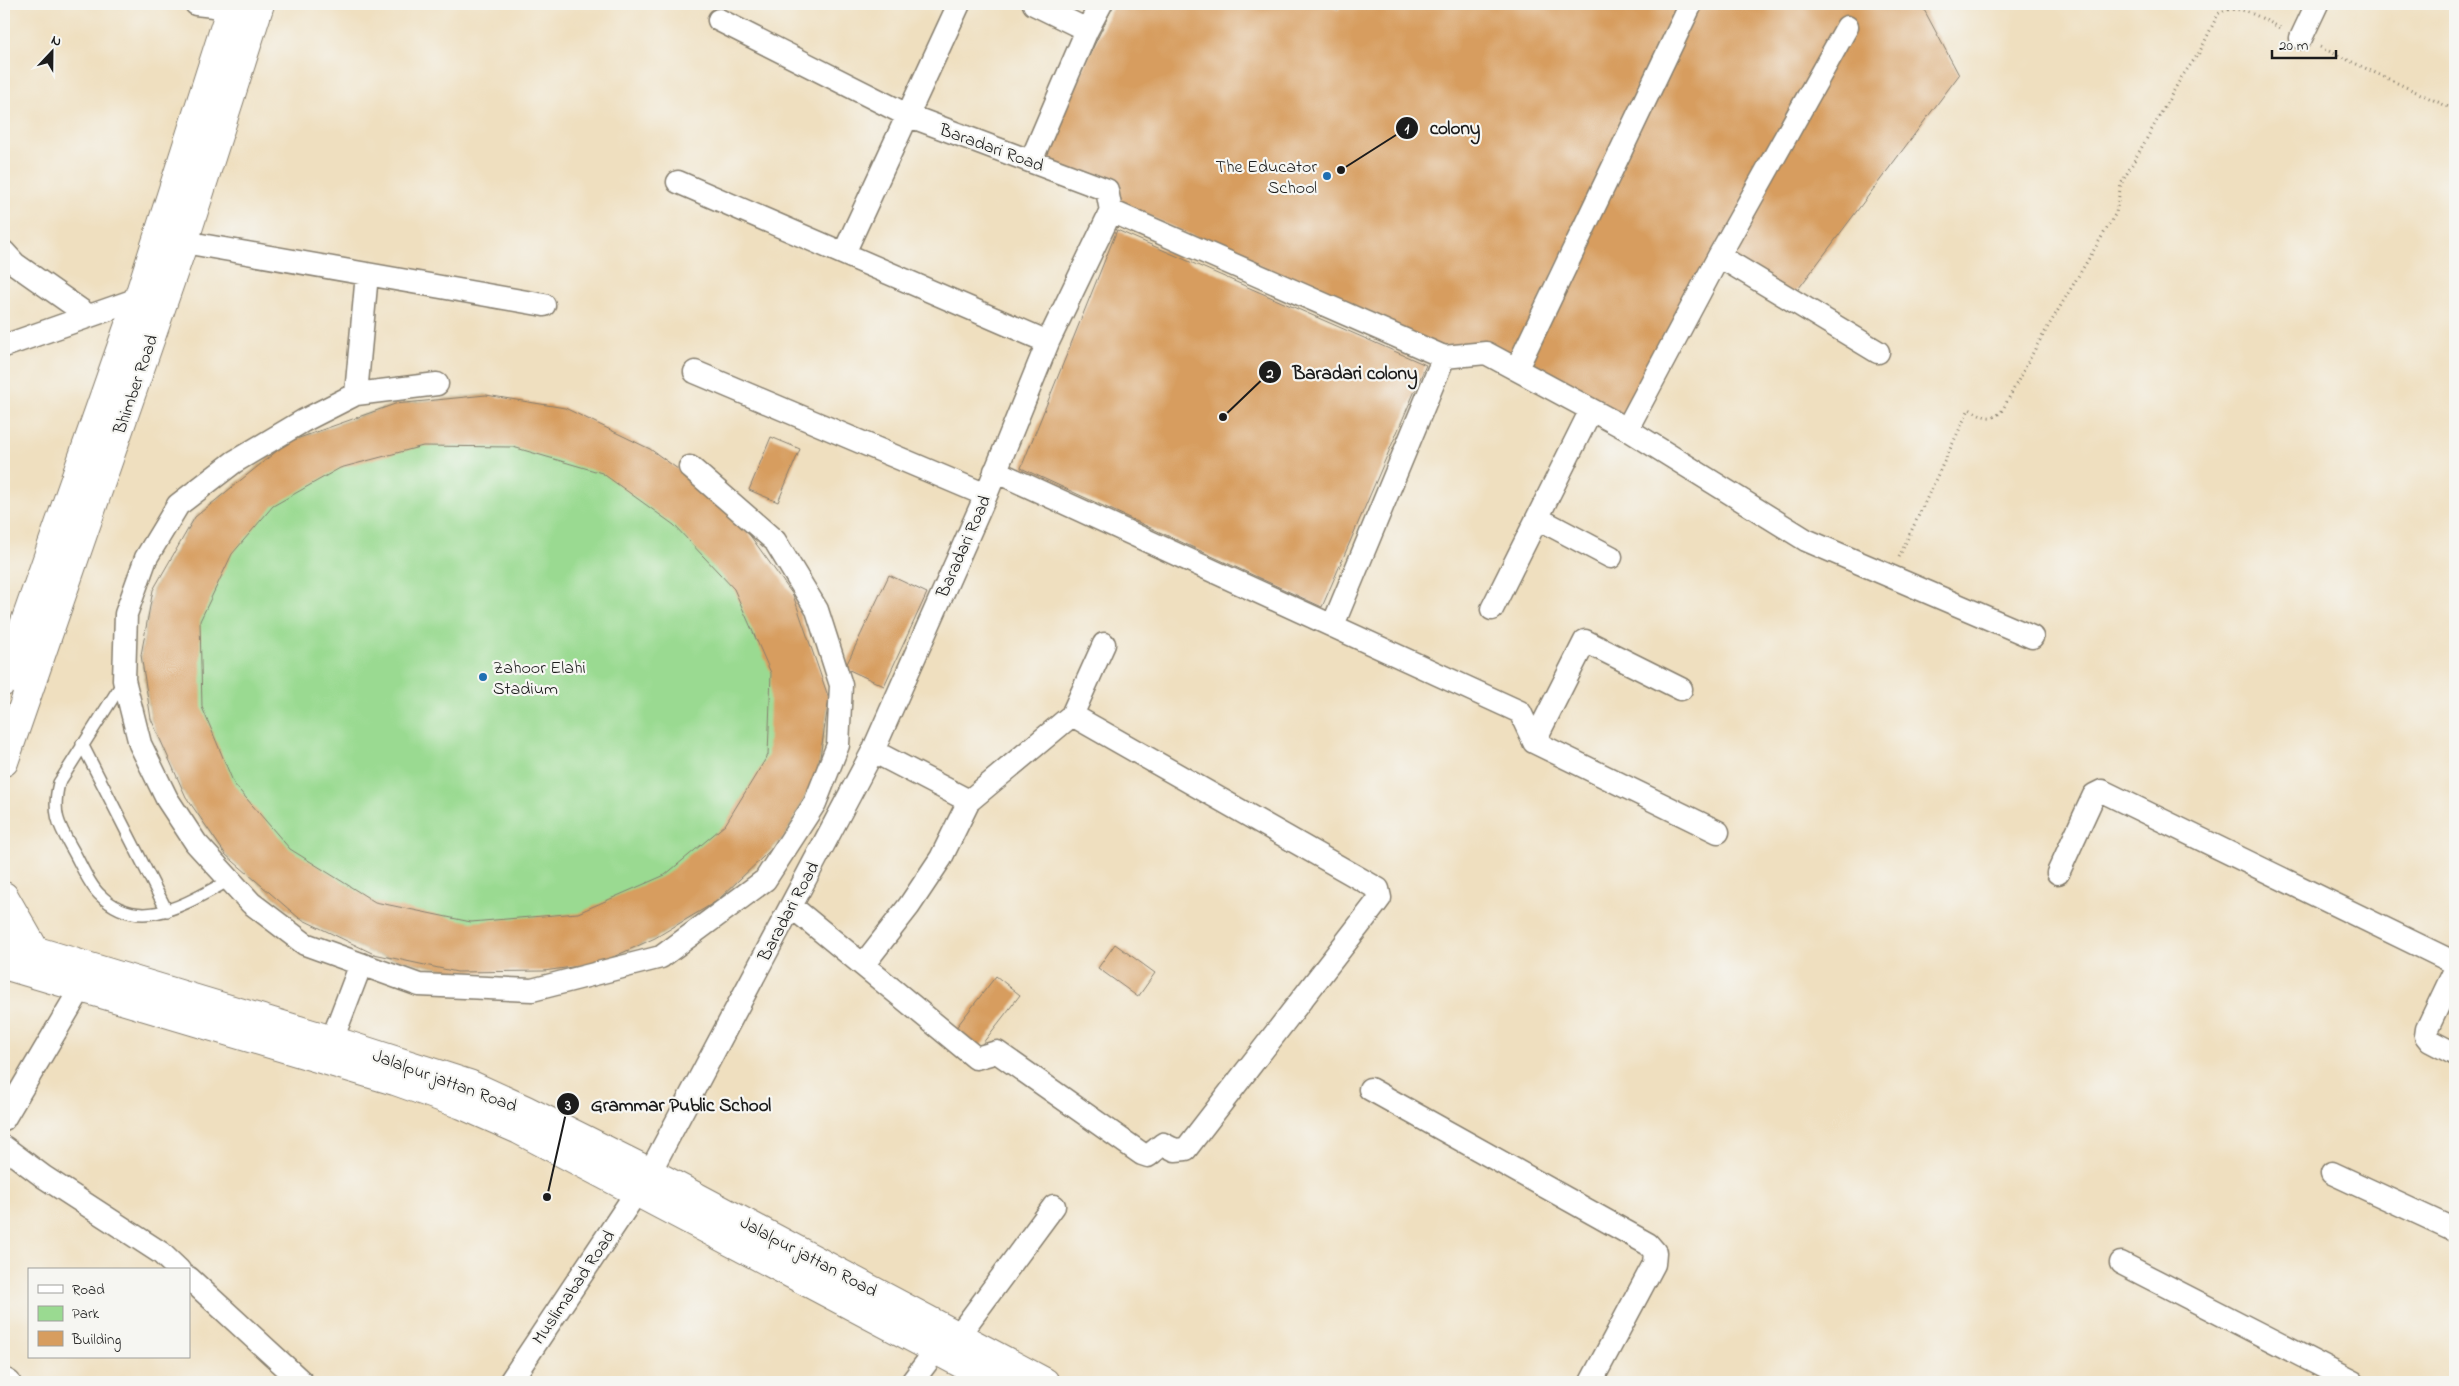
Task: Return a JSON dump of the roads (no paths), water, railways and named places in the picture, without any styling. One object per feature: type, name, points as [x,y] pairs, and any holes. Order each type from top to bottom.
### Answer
[{"type":"main road","name":"Bhimber Road","points":[[4,762],[184,242],[260,4]]},
{"type":"main road","name":"Bhimber Road","points":[[4,682],[138,299],[232,6]]},
{"type":"main road","points":[[4,896],[35,950]]},
{"type":"main road","name":"Jalalpur jattan Road","points":[[4,941],[332,1040],[469,1084],[526,1110],[644,1182],[936,1350],[996,1382]]},
{"type":"main road","name":"Jalalpur jattan Road","points":[[4,965],[328,1060],[462,1105],[644,1182],[958,1336],[1045,1382]]},
{"type":"street","points":[[196,4],[232,6]]},
{"type":"street","points":[[844,254],[959,4]]},
{"type":"street","points":[[1034,4],[1087,30]]},
{"type":"street","points":[[1031,161],[1087,30],[1101,4]]},
{"type":"street","points":[[1517,368],[1691,4]]},
{"type":"street","points":[[2301,38],[2317,4]]},
{"type":"street","name":"Baradari Road","points":[[644,1182],[873,751],[986,495],[1048,342],[1111,211],[1107,190],[907,115],[719,20]]},
{"type":"street","points":[[1627,429],[1719,256],[1847,27]]},
{"type":"street","points":[[678,182],[1048,342]]},
{"type":"street","points":[[1111,211],[1444,357],[1486,353],[1517,368],[1627,429],[1806,540],[2032,637]]},
{"type":"street","points":[[184,242],[544,305]]},
{"type":"street","points":[[4,252],[15,264],[89,316]]},
{"type":"street","points":[[1719,256],[1878,352]]},
{"type":"street","points":[[356,394],[367,274]]},
{"type":"street","points":[[4,346],[138,299]]},
{"type":"street","points":[[1333,625],[1444,357]]},
{"type":"street","points":[[694,372],[986,495]]},
{"type":"street","points":[[437,384],[356,394],[303,421],[234,462],[178,505],[146,558],[126,614],[124,680],[140,744],[167,799],[196,844],[251,903],[305,944],[419,985],[532,990],[661,957],[765,880],[815,803],[838,745],[841,685],[817,610],[775,541],[690,467]]},
{"type":"street","points":[[1492,609],[1539,519],[1591,410]]},
{"type":"street","points":[[995,471],[1520,712],[1534,742],[1718,832]]},
{"type":"street","points":[[1539,519],[1611,557]]},
{"type":"street","points":[[1534,742],[1585,641],[1681,689]]},
{"type":"street","points":[[863,965],[909,906],[941,858],[969,800],[1072,714],[1104,644]]},
{"type":"street","points":[[791,906],[976,1058],[997,1052],[1142,1154],[1148,1156],[1163,1144],[1175,1150],[1186,1150],[1380,898],[1378,889],[1072,714]]},
{"type":"street","points":[[873,751],[969,800]]},
{"type":"street","points":[[2058,873],[2094,795],[2102,791],[2455,963]]},
{"type":"street","points":[[332,1040],[361,964]]},
{"type":"street","points":[[2455,970],[2427,1029],[2426,1036],[2430,1041],[2455,1054]]},
{"type":"street","points":[[4,1119],[81,988]]},
{"type":"street","points":[[1370,1089],[1648,1244],[1655,1252],[1654,1264],[1591,1382]]},
{"type":"street","points":[[4,1147],[44,1177],[161,1253],[177,1268]]},
{"type":"street","points":[[2332,1174],[2455,1230]]},
{"type":"street","name":"Muslimabad Road","points":[[510,1382],[574,1283],[644,1182]]},
{"type":"street","points":[[958,1336],[1054,1206]]},
{"type":"street","points":[[2121,1263],[2353,1382]]},
{"type":"street","points":[[190,1279],[302,1382]]},
{"type":"street","points":[[912,1382],[936,1350]]},
{"type":"street","points":[[4,1379],[8,1382]]},
{"type":"lane","points":[[124,680],[82,744],[59,784],[54,802],[59,825],[97,893],[112,905],[129,913],[150,915],[167,911],[230,880]]},
{"type":"lane","points":[[82,744],[167,911]]},
{"type":"place","name":"colony","points":[[1341,170]]},
{"type":"place","name":"The Educator School","points":[[1327,176]]},
{"type":"place","name":"Baradari colony","points":[[1223,417]]},
{"type":"place","name":"Zahoor Elahi Stadium","points":[[483,677]]},
{"type":"place","name":"Grammar Public School","points":[[547,1197]]}]
